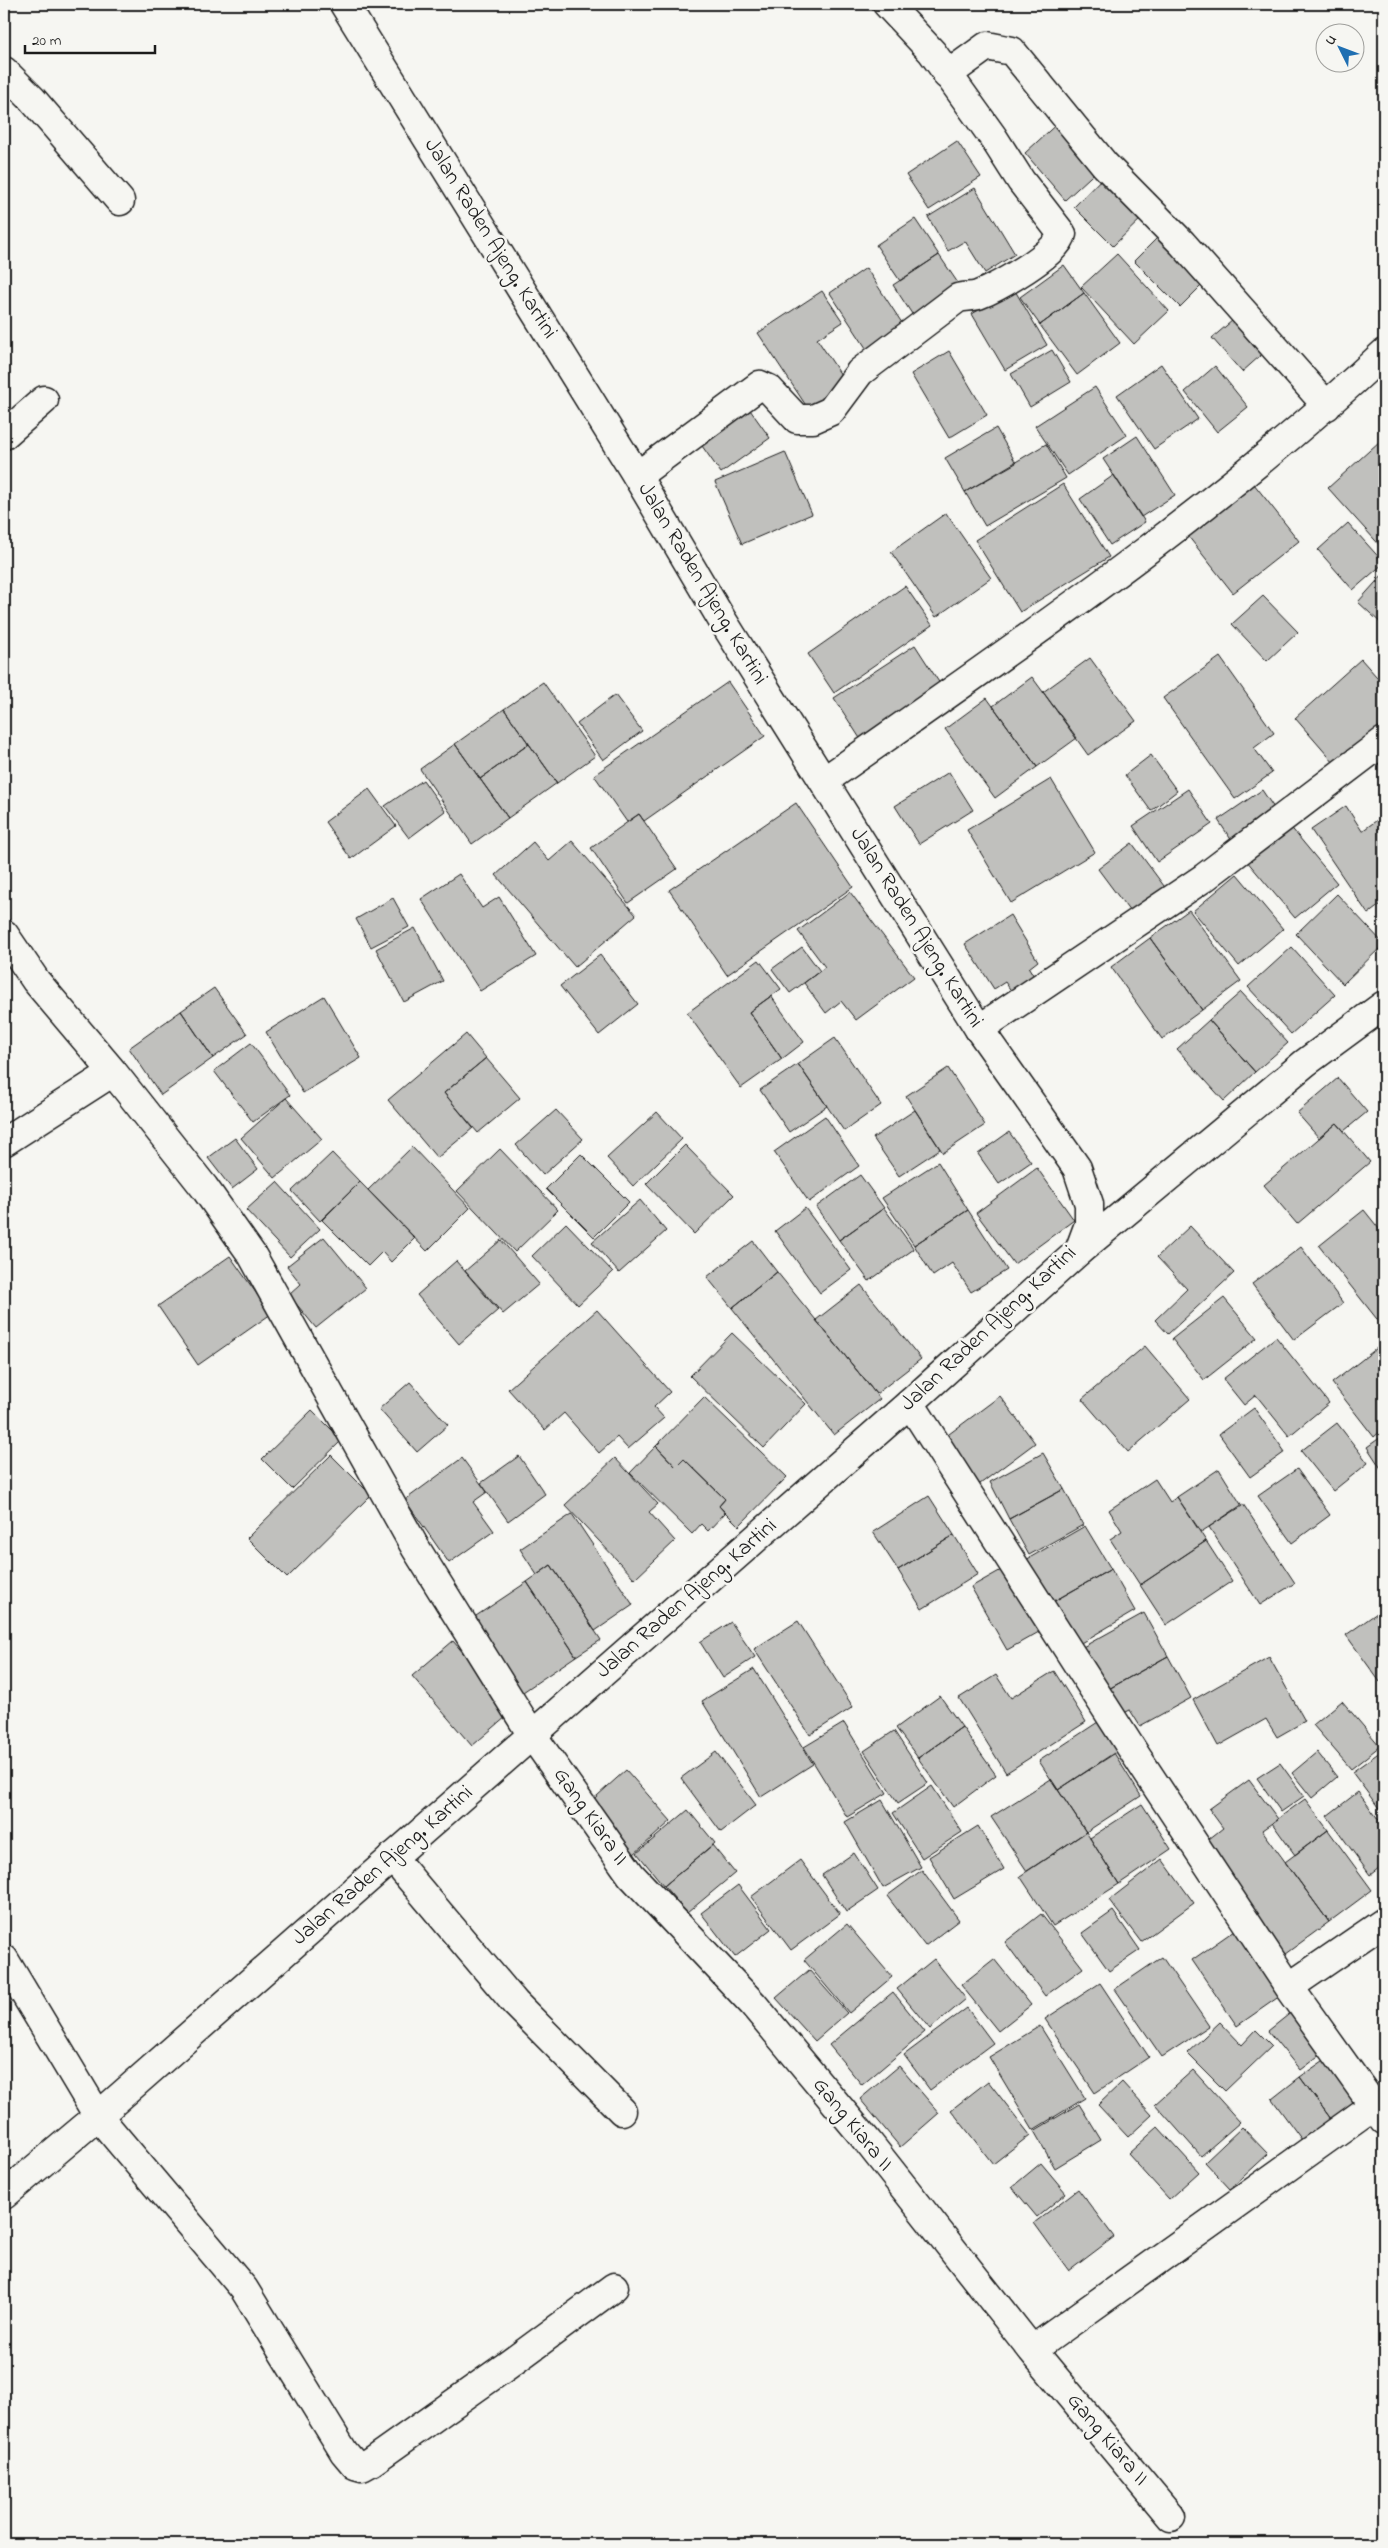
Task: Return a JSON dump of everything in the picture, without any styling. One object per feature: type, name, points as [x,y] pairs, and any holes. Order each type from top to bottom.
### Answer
[{"type":"street","name":"Jalan Raden Ajeng. Kartini","points":[[4,2195],[98,2116],[910,1403],[1079,1251],[1089,1224],[1089,1204],[1077,1168],[979,1029],[721,618],[636,476],[344,4]]},
{"type":"street","points":[[636,476],[760,385],[766,386],[797,419],[813,419],[830,411],[860,372],[958,298],[976,295],[1010,278],[1044,256],[1061,239],[1062,234],[1020,181],[993,137],[932,52],[887,4]]},
{"type":"street","points":[[947,75],[987,46],[1012,51],[1105,165],[1182,243],[1327,406]]},
{"type":"street","points":[[4,71],[32,99],[120,201]]},
{"type":"street","points":[[824,781],[1054,619],[1186,520],[1327,406],[1384,353]]},
{"type":"street","points":[[4,435],[44,400]]},
{"type":"street","points":[[979,1029],[1205,877],[1384,741]]},
{"type":"street","name":"Gang Kiara II","points":[[4,934],[36,981],[113,1072],[204,1187],[252,1255],[415,1547],[532,1735],[631,1875],[753,2004],[868,2142],[1032,2350],[1171,2517]]},
{"type":"street","points":[[1079,1251],[1306,1063],[1384,1005]]},
{"type":"street","points":[[4,1142],[113,1072]]},
{"type":"street","points":[[910,1403],[1137,1757],[1289,1987],[1379,2113],[1032,2350]]},
{"type":"street","points":[[392,1858],[516,2002],[622,2111]]},
{"type":"street","points":[[1289,1987],[1384,1922]]},
{"type":"street","points":[[4,1959],[98,2116],[244,2289],[344,2452],[355,2465],[362,2467],[371,2462],[614,2287]]},
{"type":"building","points":[[1061,120],[1102,166],[1065,200],[1025,153]]},
{"type":"building","points":[[957,141],[981,177],[929,210],[906,175]]},
{"type":"building","points":[[1107,173],[1147,213],[1113,246],[1074,207]]},
{"type":"building","points":[[975,188],[1015,254],[985,273],[965,241],[948,251],[928,217]]},
{"type":"building","points":[[915,219],[939,255],[900,281],[876,245]]},
{"type":"building","points":[[1162,233],[1208,279],[1180,307],[1134,261]]},
{"type":"building","points":[[1117,254],[1169,311],[1134,344],[1081,287]]},
{"type":"building","points":[[939,255],[962,289],[916,320],[893,285]]},
{"type":"building","points":[[1064,265],[1084,293],[1040,325],[1020,297]]},
{"type":"building","points":[[866,268],[904,326],[868,351],[830,293]]},
{"type":"building","points":[[1014,289],[1047,345],[1005,370],[972,314]]},
{"type":"building","points":[[822,291],[843,322],[817,339],[849,387],[811,413],[758,333]]},
{"type":"building","points":[[1084,293],[1120,343],[1077,375],[1040,325]]},
{"type":"building","points":[[1240,314],[1269,348],[1242,372],[1212,338]]},
{"type":"building","points":[[1052,350],[1071,382],[1030,407],[1011,374]]},
{"type":"building","points":[[949,351],[987,415],[949,438],[911,374]]},
{"type":"building","points":[[1161,364],[1198,419],[1154,449],[1117,395]]},
{"type":"building","points":[[1215,366],[1248,407],[1217,432],[1185,392]]},
{"type":"building","points":[[1095,387],[1127,435],[1068,475],[1035,426]]},
{"type":"building","points":[[743,400],[770,438],[721,473],[695,436]]},
{"type":"building","points":[[996,428],[1016,463],[965,492],[945,458]]},
{"type":"building","points":[[1137,436],[1175,495],[1141,517],[1103,459]]},
{"type":"building","points":[[1380,441],[1384,446],[1384,550],[1328,488]]},
{"type":"building","points":[[1046,444],[1066,478],[985,526],[965,492]]},
{"type":"building","points":[[785,452],[812,514],[742,544],[715,482]]},
{"type":"building","points":[[1114,475],[1145,522],[1110,545],[1080,499]]},
{"type":"building","points":[[1063,484],[1109,557],[1020,612],[975,540]]},
{"type":"building","points":[[1254,484],[1299,541],[1233,593],[1188,536]]},
{"type":"building","points":[[946,513],[991,578],[936,617],[891,552]]},
{"type":"building","points":[[1348,523],[1384,563],[1353,590],[1318,550]]},
{"type":"building","points":[[1384,573],[1384,626],[1358,602]]},
{"type":"building","points":[[905,586],[932,625],[834,693],[808,654]]},
{"type":"building","points":[[1263,596],[1298,632],[1267,661],[1232,624]]},
{"type":"building","points":[[915,645],[944,690],[863,743],[834,698]]},
{"type":"building","points":[[1220,657],[1274,733],[1254,748],[1272,773],[1235,799],[1163,698]]},
{"type":"building","points":[[1090,658],[1136,721],[1088,755],[1043,692]]},
{"type":"building","points":[[1361,659],[1384,685],[1384,732],[1341,771],[1295,718]]},
{"type":"building","points":[[1032,677],[1077,738],[1037,767],[993,706]]},
{"type":"building","points":[[543,682],[595,756],[557,783],[504,709]]},
{"type":"building","points":[[728,682],[765,736],[644,821],[639,814],[627,822],[594,775]]},
{"type":"building","points":[[615,695],[642,731],[603,760],[577,724]]},
{"type":"building","points":[[987,698],[1037,767],[995,798],[945,729]]},
{"type":"building","points":[[504,709],[529,744],[480,779],[455,744]]},
{"type":"building","points":[[455,744],[508,818],[472,844],[420,769]]},
{"type":"building","points":[[529,744],[557,783],[508,818],[480,779]]},
{"type":"building","points":[[1151,755],[1177,791],[1151,811],[1125,775]]},
{"type":"building","points":[[949,772],[973,810],[919,844],[895,806]]},
{"type":"building","points":[[1051,779],[1095,852],[1011,903],[967,830]]},
{"type":"building","points":[[423,780],[445,811],[409,838],[385,806]]},
{"type":"building","points":[[369,789],[396,826],[351,859],[325,822]]},
{"type":"building","points":[[1188,789],[1212,824],[1157,862],[1133,826]]},
{"type":"building","points":[[1262,790],[1280,817],[1236,847],[1218,820]]},
{"type":"building","points":[[796,803],[853,887],[727,975],[669,890]]},
{"type":"building","points":[[1346,806],[1362,831],[1380,818],[1384,824],[1384,902],[1368,914],[1311,830]]},
{"type":"building","points":[[639,814],[677,869],[628,903],[591,848]]},
{"type":"building","points":[[1289,825],[1337,883],[1295,918],[1246,860]]},
{"type":"building","points":[[572,841],[636,915],[575,967],[496,875],[533,842],[549,861]]},
{"type":"building","points":[[1132,843],[1167,890],[1133,916],[1098,869]]},
{"type":"building","points":[[459,874],[482,908],[499,897],[536,956],[480,991],[421,899]]},
{"type":"building","points":[[1237,874],[1283,929],[1239,966],[1193,911]]},
{"type":"building","points":[[850,892],[914,977],[856,1020],[841,1001],[826,1013],[804,983],[825,967],[798,931]]},
{"type":"building","points":[[1337,894],[1384,944],[1343,984],[1296,934]]},
{"type":"building","points":[[393,898],[409,927],[371,947],[356,919]]},
{"type":"building","points":[[1189,910],[1241,981],[1202,1010],[1150,938]]},
{"type":"building","points":[[1010,915],[1038,961],[1029,968],[1035,978],[1012,992],[1005,982],[994,989],[965,944]]},
{"type":"building","points":[[415,928],[443,981],[404,1002],[376,949]]},
{"type":"building","points":[[1150,938],[1202,1010],[1162,1039],[1111,967]]},
{"type":"building","points":[[802,947],[820,971],[790,993],[772,969]]},
{"type":"building","points":[[1292,947],[1335,995],[1291,1034],[1248,987]]},
{"type":"building","points":[[600,955],[638,1004],[599,1035],[560,986]]},
{"type":"building","points":[[759,960],[781,989],[749,1012],[782,1059],[741,1088],[687,1013]]},
{"type":"building","points":[[214,988],[247,1034],[213,1058],[181,1011]]},
{"type":"building","points":[[1241,992],[1288,1043],[1255,1072],[1209,1020]]},
{"type":"building","points":[[324,996],[361,1058],[303,1093],[266,1032]]},
{"type":"building","points":[[771,996],[804,1042],[782,1059],[749,1012]]},
{"type":"building","points":[[181,1011],[213,1058],[161,1095],[129,1048]]},
{"type":"building","points":[[1209,1020],[1255,1072],[1224,1101],[1177,1049]]},
{"type":"building","points":[[466,1034],[486,1058],[444,1093],[473,1128],[437,1158],[388,1100]]},
{"type":"building","points":[[835,1038],[881,1105],[844,1131],[798,1064]]},
{"type":"building","points":[[251,1043],[290,1095],[253,1122],[214,1071]]},
{"type":"building","points":[[486,1058],[520,1098],[478,1133],[444,1093]]},
{"type":"building","points":[[798,1064],[827,1106],[789,1132],[760,1090]]},
{"type":"building","points":[[948,1068],[985,1125],[943,1153],[906,1096]]},
{"type":"building","points":[[1338,1078],[1367,1112],[1344,1131],[1337,1123],[1319,1138],[1297,1113]]},
{"type":"building","points":[[286,1098],[322,1139],[275,1178],[241,1138]]},
{"type":"building","points":[[556,1110],[583,1139],[543,1175],[516,1145]]},
{"type":"building","points":[[915,1110],[940,1149],[899,1176],[873,1138]]},
{"type":"building","points":[[657,1112],[682,1139],[633,1186],[607,1158]]},
{"type":"building","points":[[825,1116],[859,1166],[809,1202],[774,1152]]},
{"type":"building","points":[[1337,1123],[1370,1162],[1297,1224],[1264,1185]]},
{"type":"building","points":[[1009,1132],[1031,1162],[999,1184],[978,1154]]},
{"type":"building","points":[[235,1138],[258,1169],[232,1189],[208,1158]]},
{"type":"building","points":[[685,1145],[734,1195],[694,1234],[646,1184]]},
{"type":"building","points":[[412,1147],[470,1208],[427,1251],[368,1190]]},
{"type":"building","points":[[500,1149],[558,1210],[515,1252],[457,1191]]},
{"type":"building","points":[[332,1153],[360,1182],[320,1221],[292,1191]]},
{"type":"building","points":[[581,1154],[629,1202],[594,1237],[546,1189]]},
{"type":"building","points":[[938,1162],[968,1210],[914,1245],[882,1198]]},
{"type":"building","points":[[1037,1168],[1074,1220],[1014,1264],[976,1213]]},
{"type":"building","points":[[860,1175],[884,1208],[839,1240],[816,1207]]},
{"type":"building","points":[[277,1182],[320,1229],[290,1257],[246,1210]]},
{"type":"building","points":[[360,1182],[415,1238],[391,1262],[382,1252],[368,1266],[322,1220]]},
{"type":"building","points":[[640,1200],[666,1231],[619,1273],[592,1242]]},
{"type":"building","points":[[805,1208],[851,1270],[820,1293],[775,1231]]},
{"type":"building","points":[[884,1208],[914,1249],[869,1281],[839,1240]]},
{"type":"building","points":[[968,1210],[1007,1270],[971,1292],[952,1263],[933,1276],[914,1245]]},
{"type":"building","points":[[1364,1210],[1384,1235],[1384,1328],[1319,1246]]},
{"type":"building","points":[[566,1223],[613,1272],[578,1305],[532,1256]]},
{"type":"building","points":[[1190,1226],[1234,1273],[1168,1334],[1155,1320],[1187,1289],[1157,1257]]},
{"type":"building","points":[[324,1237],[366,1288],[316,1328],[289,1295],[301,1284],[287,1266]]},
{"type":"building","points":[[501,1240],[539,1284],[503,1314],[465,1271]]},
{"type":"building","points":[[753,1241],[777,1272],[732,1308],[707,1277]]},
{"type":"building","points":[[1301,1247],[1343,1303],[1294,1340],[1252,1284]]},
{"type":"building","points":[[230,1256],[271,1314],[198,1365],[158,1306]]},
{"type":"building","points":[[456,1261],[498,1310],[459,1344],[417,1295]]},
{"type":"building","points":[[777,1272],[880,1399],[834,1435],[732,1308]]},
{"type":"building","points":[[861,1285],[921,1359],[876,1394],[816,1320]]},
{"type":"building","points":[[1224,1298],[1257,1338],[1204,1380],[1172,1339]]},
{"type":"building","points":[[597,1310],[670,1392],[654,1407],[664,1418],[628,1449],[617,1437],[599,1453],[564,1413],[545,1430],[508,1389]]},
{"type":"building","points":[[732,1333],[806,1404],[764,1448],[690,1376]]},
{"type":"building","points":[[1276,1337],[1329,1403],[1289,1436],[1256,1395],[1244,1405],[1223,1379]]},
{"type":"building","points":[[1381,1345],[1384,1349],[1384,1428],[1374,1437],[1332,1383]]},
{"type":"building","points":[[1145,1346],[1190,1399],[1128,1452],[1082,1399]]},
{"type":"building","points":[[410,1382],[448,1425],[417,1452],[379,1409]]},
{"type":"building","points":[[1000,1396],[1035,1443],[976,1487],[941,1440]]},
{"type":"building","points":[[704,1397],[787,1477],[739,1526],[719,1506],[725,1499],[684,1459],[676,1467],[656,1446]]},
{"type":"building","points":[[1254,1408],[1285,1452],[1250,1477],[1219,1434]]},
{"type":"building","points":[[312,1410],[342,1440],[292,1489],[262,1459]]},
{"type":"building","points":[[1337,1423],[1368,1463],[1333,1491],[1301,1451]]},
{"type":"building","points":[[1384,1435],[1384,1473],[1367,1447]]},
{"type":"building","points":[[656,1446],[676,1467],[684,1459],[725,1499],[719,1506],[725,1513],[708,1531],[701,1524],[692,1534],[630,1473]]},
{"type":"building","points":[[1043,1453],[1064,1489],[1009,1519],[990,1482]]},
{"type":"building","points":[[331,1455],[371,1495],[287,1578],[247,1538]]},
{"type":"building","points":[[519,1456],[545,1494],[508,1521],[481,1483]]},
{"type":"building","points":[[462,1458],[487,1492],[473,1502],[494,1531],[449,1563],[405,1500]]},
{"type":"building","points":[[615,1458],[658,1504],[649,1512],[675,1541],[635,1579],[565,1505]]},
{"type":"building","points":[[1219,1469],[1242,1506],[1201,1532],[1177,1497]]},
{"type":"building","points":[[1297,1469],[1330,1515],[1292,1543],[1258,1496]]},
{"type":"building","points":[[1155,1479],[1170,1502],[1177,1497],[1206,1541],[1140,1585],[1110,1539],[1122,1531],[1109,1510]]},
{"type":"building","points":[[1064,1489],[1083,1525],[1029,1555],[1009,1519]]},
{"type":"building","points":[[929,1496],[954,1535],[898,1570],[873,1532]]},
{"type":"building","points":[[1243,1504],[1295,1583],[1260,1605],[1209,1527]]},
{"type":"building","points":[[572,1514],[633,1605],[595,1631],[551,1565],[537,1575],[520,1549]]},
{"type":"building","points":[[1085,1526],[1111,1569],[1049,1604],[1024,1561]]},
{"type":"building","points":[[954,1535],[978,1574],[922,1609],[898,1570]]},
{"type":"building","points":[[1206,1541],[1232,1581],[1166,1625],[1140,1585]]},
{"type":"building","points":[[551,1565],[601,1640],[576,1656],[527,1582]]},
{"type":"building","points":[[1010,1565],[1046,1628],[1007,1650],[971,1587]]},
{"type":"building","points":[[1111,1569],[1135,1611],[1074,1647],[1049,1604]]},
{"type":"building","points":[[527,1582],[576,1656],[520,1694],[470,1620]]},
{"type":"building","points":[[1384,1608],[1384,1679],[1380,1682],[1346,1635]]},
{"type":"building","points":[[1144,1613],[1168,1656],[1105,1691],[1081,1648]]},
{"type":"building","points":[[798,1621],[853,1707],[810,1735],[754,1649]]},
{"type":"building","points":[[731,1622],[755,1657],[723,1678],[700,1642]]},
{"type":"building","points":[[453,1641],[513,1711],[472,1746],[412,1676]]},
{"type":"building","points":[[1168,1656],[1191,1698],[1140,1726],[1130,1710],[1118,1716],[1105,1691]]},
{"type":"building","points":[[1269,1657],[1305,1721],[1277,1737],[1266,1719],[1218,1746],[1193,1700]]},
{"type":"building","points":[[754,1669],[813,1764],[761,1797],[702,1701]]},
{"type":"building","points":[[1054,1671],[1086,1722],[1006,1773],[959,1698],[996,1675],[1011,1698]]},
{"type":"building","points":[[940,1696],[962,1727],[918,1758],[896,1728]]},
{"type":"building","points":[[1342,1701],[1380,1746],[1351,1769],[1313,1725]]},
{"type":"building","points":[[1101,1720],[1120,1750],[1058,1790],[1039,1761]]},
{"type":"building","points":[[844,1723],[887,1793],[847,1817],[804,1747]]},
{"type":"building","points":[[962,1727],[996,1775],[953,1807],[918,1758]]},
{"type":"building","points":[[894,1731],[928,1783],[898,1803],[864,1751]]},
{"type":"building","points":[[1384,1749],[1384,1815],[1352,1772]]},
{"type":"building","points":[[716,1752],[756,1805],[721,1832],[681,1778]]},
{"type":"building","points":[[1317,1752],[1337,1777],[1312,1798],[1292,1773]]},
{"type":"building","points":[[1114,1753],[1141,1796],[1086,1832],[1058,1790]]},
{"type":"building","points":[[1280,1763],[1304,1796],[1281,1812],[1257,1778]]},
{"type":"building","points":[[626,1770],[671,1821],[633,1855],[588,1804]]},
{"type":"building","points":[[1051,1779],[1086,1832],[1027,1871],[991,1817]]},
{"type":"building","points":[[1249,1780],[1278,1819],[1262,1830],[1329,1922],[1281,1957],[1200,1846],[1223,1828],[1209,1809]]},
{"type":"building","points":[[932,1786],[962,1832],[922,1858],[893,1813]]},
{"type":"building","points":[[1358,1792],[1384,1827],[1384,1864],[1370,1875],[1327,1816]]},
{"type":"building","points":[[1305,1799],[1328,1830],[1295,1855],[1272,1823]]},
{"type":"building","points":[[882,1800],[921,1867],[883,1888],[845,1822]]},
{"type":"building","points":[[1142,1804],[1171,1849],[1119,1884],[1090,1838]]},
{"type":"building","points":[[688,1810],[715,1843],[664,1886],[637,1853]]},
{"type":"building","points":[[978,1826],[1004,1869],[954,1899],[929,1857]]},
{"type":"building","points":[[1328,1830],[1372,1890],[1329,1922],[1285,1862]]},
{"type":"building","points":[[1086,1832],[1119,1884],[1053,1926],[1020,1876]]},
{"type":"building","points":[[712,1845],[735,1873],[687,1913],[664,1886]]},
{"type":"building","points":[[854,1853],[878,1890],[846,1912],[822,1875]]},
{"type":"building","points":[[1162,1859],[1194,1903],[1141,1942],[1109,1900]]},
{"type":"building","points":[[800,1860],[840,1914],[791,1950],[751,1897]]},
{"type":"building","points":[[922,1870],[959,1920],[925,1946],[887,1896]]},
{"type":"building","points":[[738,1885],[771,1929],[735,1957],[701,1913]]},
{"type":"building","points":[[1113,1911],[1140,1950],[1109,1971],[1082,1933]]},
{"type":"building","points":[[1041,1914],[1083,1968],[1045,1996],[1005,1942]]},
{"type":"building","points":[[847,1924],[892,1977],[849,2013],[804,1960]]},
{"type":"building","points":[[1235,1930],[1280,1996],[1237,2026],[1192,1960]]},
{"type":"building","points":[[1162,1957],[1209,2026],[1162,2057],[1115,1989]]},
{"type":"building","points":[[934,1959],[966,1999],[930,2029],[897,1989]]},
{"type":"building","points":[[994,1959],[1031,2005],[998,2031],[961,1985]]},
{"type":"building","points":[[809,1970],[847,2013],[815,2041],[776,1998]]},
{"type":"building","points":[[1100,1983],[1149,2057],[1095,2093],[1045,2019]]},
{"type":"building","points":[[893,1992],[925,2032],[862,2085],[829,2045]]},
{"type":"building","points":[[1298,2007],[1330,2047],[1300,2070],[1268,2031]]},
{"type":"building","points":[[967,2008],[993,2043],[930,2090],[904,2055]]},
{"type":"building","points":[[1220,2022],[1242,2045],[1256,2030],[1272,2046],[1225,2091],[1187,2053]]},
{"type":"building","points":[[1040,2026],[1085,2098],[1033,2130],[989,2057]]},
{"type":"building","points":[[1330,2056],[1360,2097],[1331,2119],[1300,2077]]},
{"type":"building","points":[[899,2066],[939,2113],[900,2147],[860,2099]]},
{"type":"building","points":[[1193,2070],[1240,2122],[1201,2156],[1155,2104]]},
{"type":"building","points":[[1300,2077],[1331,2119],[1302,2140],[1272,2099]]},
{"type":"building","points":[[988,2081],[1030,2135],[993,2164],[951,2110]]},
{"type":"building","points":[[1122,2082],[1152,2115],[1128,2137],[1098,2105]]},
{"type":"building","points":[[1079,2104],[1101,2140],[1055,2168],[1034,2131]]},
{"type":"building","points":[[1158,2127],[1199,2172],[1169,2199],[1128,2154]]},
{"type":"building","points":[[1242,2127],[1268,2154],[1230,2189],[1205,2162]]},
{"type":"building","points":[[1041,2163],[1066,2193],[1037,2217],[1012,2187]]},
{"type":"building","points":[[1078,2189],[1114,2237],[1069,2271],[1034,2223]]}]
